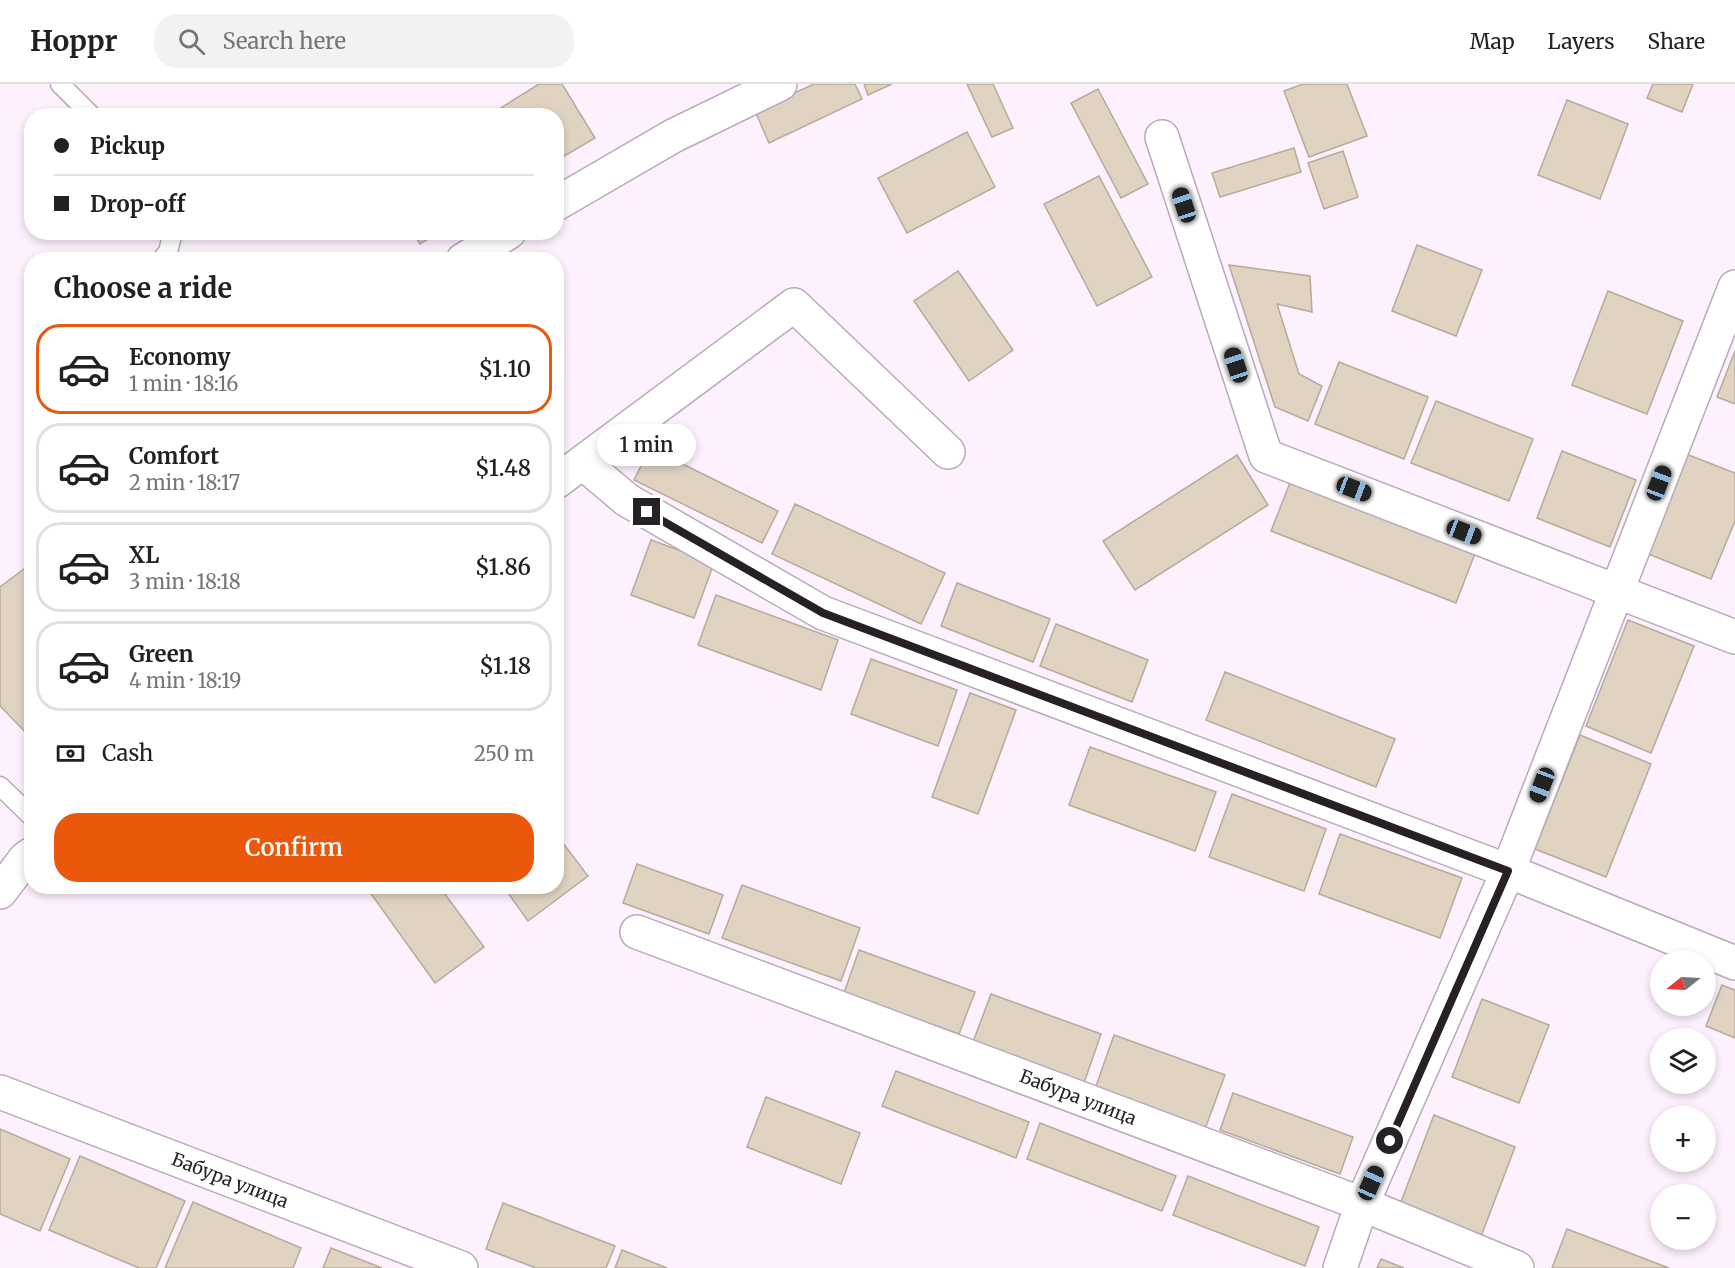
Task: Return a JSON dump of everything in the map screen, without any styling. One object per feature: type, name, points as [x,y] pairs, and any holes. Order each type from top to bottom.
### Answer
[{"type":"street","points":[[564,199],[673,136],[780,84]]},
{"type":"street","points":[[1162,137],[1266,456],[1735,637]]},
{"type":"street","points":[[476,252],[496,240]]},
{"type":"street","points":[[1340,1268],[1362,1204],[1508,871],[1735,287]]},
{"type":"street","points":[[564,476],[794,305],[948,452]]},
{"type":"street","points":[[583,463],[627,500],[823,613],[1508,871],[1735,963]]},
{"type":"street","points":[[0,892],[24,859]]},
{"type":"street","name":"Бабура улица","points":[[638,932],[1362,1204],[1517,1268]]},
{"type":"street","name":"Бабура улица","points":[[0,1092],[461,1268]]},
{"type":"lane","points":[[60,84],[84,108]]},
{"type":"lane","points":[[0,786],[24,809]]},
{"type":"building","points":[[539,84],[562,84],[595,138],[564,156],[564,108],[501,108]]},
{"type":"building","points":[[814,84],[855,84],[862,99],[769,143],[755,111]]},
{"type":"building","points":[[864,84],[892,84],[868,95]]},
{"type":"building","points":[[967,84],[993,84],[1013,128],[992,137]]},
{"type":"building","points":[[1303,84],[1347,84],[1367,136],[1309,157],[1284,91]]},
{"type":"building","points":[[1653,84],[1693,84],[1682,112],[1647,98]]},
{"type":"building","points":[[1098,89],[1148,184],[1121,198],[1071,103]]},
{"type":"building","points":[[1567,100],[1628,124],[1600,199],[1538,175]]},
{"type":"building","points":[[967,132],[995,187],[907,233],[878,178]]},
{"type":"building","points":[[1294,148],[1301,172],[1220,197],[1212,173]]},
{"type":"building","points":[[1343,151],[1358,197],[1324,209],[1308,163]]},
{"type":"building","points":[[1099,176],[1152,277],[1097,306],[1044,204]]},
{"type":"building","points":[[1417,245],[1482,270],[1456,336],[1392,311]]},
{"type":"building","points":[[1229,265],[1310,276],[1312,312],[1277,304],[1299,374],[1322,386],[1308,421],[1275,407]]},
{"type":"building","points":[[958,271],[1013,350],[969,381],[914,301]]},
{"type":"building","points":[[1608,291],[1683,321],[1647,414],[1572,385]]},
{"type":"building","points":[[1735,351],[1735,404],[1717,397]]},
{"type":"building","points":[[1339,362],[1428,397],[1404,459],[1315,424]]},
{"type":"building","points":[[1436,401],[1533,439],[1509,501],[1411,463]]},
{"type":"building","points":[[650,448],[778,511],[762,543],[634,480]]},
{"type":"building","points":[[1562,451],[1636,480],[1610,547],[1537,518]]},
{"type":"building","points":[[1686,454],[1735,473],[1735,521],[1711,579],[1646,553]]},
{"type":"building","points":[[1237,455],[1268,505],[1135,590],[1103,541]]},
{"type":"building","points":[[1295,470],[1479,543],[1456,603],[1271,531]]},
{"type":"building","points":[[795,504],[945,573],[921,624],[772,554]]},
{"type":"building","points":[[651,540],[714,563],[694,618],[631,595]]},
{"type":"building","points":[[24,569],[24,731],[0,706],[0,587]]},
{"type":"building","points":[[957,583],[1050,619],[1033,662],[941,626]]},
{"type":"building","points":[[716,595],[838,640],[821,690],[698,645]]},
{"type":"building","points":[[1628,620],[1694,646],[1651,753],[1586,726]]},
{"type":"building","points":[[1056,624],[1148,660],[1132,702],[1040,666]]},
{"type":"building","points":[[871,659],[957,690],[938,746],[851,714]]},
{"type":"building","points":[[1225,672],[1395,739],[1376,787],[1206,720]]},
{"type":"building","points":[[970,693],[1016,710],[978,814],[932,797]]},
{"type":"building","points":[[1580,735],[1651,764],[1606,877],[1535,849]]},
{"type":"building","points":[[1090,747],[1216,792],[1195,851],[1069,805]]},
{"type":"building","points":[[1232,794],[1326,829],[1304,891],[1209,857]]},
{"type":"building","points":[[1340,834],[1462,878],[1440,938],[1319,894]]},
{"type":"building","points":[[564,844],[588,876],[564,894]]},
{"type":"building","points":[[637,864],[723,895],[709,934],[623,903]]},
{"type":"building","points":[[742,885],[860,928],[841,981],[722,938]]},
{"type":"building","points":[[371,894],[445,894],[484,947],[435,983]]},
{"type":"building","points":[[509,894],[564,894],[528,921]]},
{"type":"building","points":[[859,950],[975,992],[959,1034],[844,993]]},
{"type":"building","points":[[1722,985],[1735,990],[1735,1038],[1716,1030],[1716,1028],[1706,1026],[1710,1016],[1716,1016],[1716,1000]]},
{"type":"building","points":[[991,994],[1101,1034],[1084,1083],[973,1042]]},
{"type":"building","points":[[1482,999],[1549,1025],[1519,1103],[1452,1077]]},
{"type":"building","points":[[1114,1035],[1225,1075],[1205,1129],[1095,1089]]},
{"type":"building","points":[[896,1071],[1029,1122],[1016,1158],[882,1106]]},
{"type":"building","points":[[1233,1093],[1353,1137],[1340,1174],[1220,1130]]},
{"type":"building","points":[[766,1097],[860,1133],[841,1184],[747,1147]]},
{"type":"building","points":[[1434,1115],[1515,1147],[1480,1239],[1399,1207]]},
{"type":"building","points":[[1040,1123],[1176,1176],[1162,1211],[1027,1159]]},
{"type":"building","points":[[0,1129],[70,1159],[40,1231],[0,1214]]},
{"type":"building","points":[[80,1156],[185,1201],[156,1268],[139,1268],[49,1230]]},
{"type":"building","points":[[1188,1176],[1319,1227],[1305,1266],[1173,1215]]},
{"type":"building","points":[[193,1202],[301,1248],[293,1268],[165,1268]]},
{"type":"building","points":[[503,1203],[615,1246],[606,1268],[536,1268],[486,1249]]},
{"type":"building","points":[[1567,1229],[1669,1268],[1552,1268]]},
{"type":"building","points":[[331,1248],[382,1268],[323,1268]]},
{"type":"building","points":[[622,1250],[667,1268],[615,1268]]},
{"type":"building","points":[[1381,1259],[1404,1268],[1377,1268]]},
{"type":"route","points":[[647,512],[823,613],[1508,871],[1390,1141]]}]
